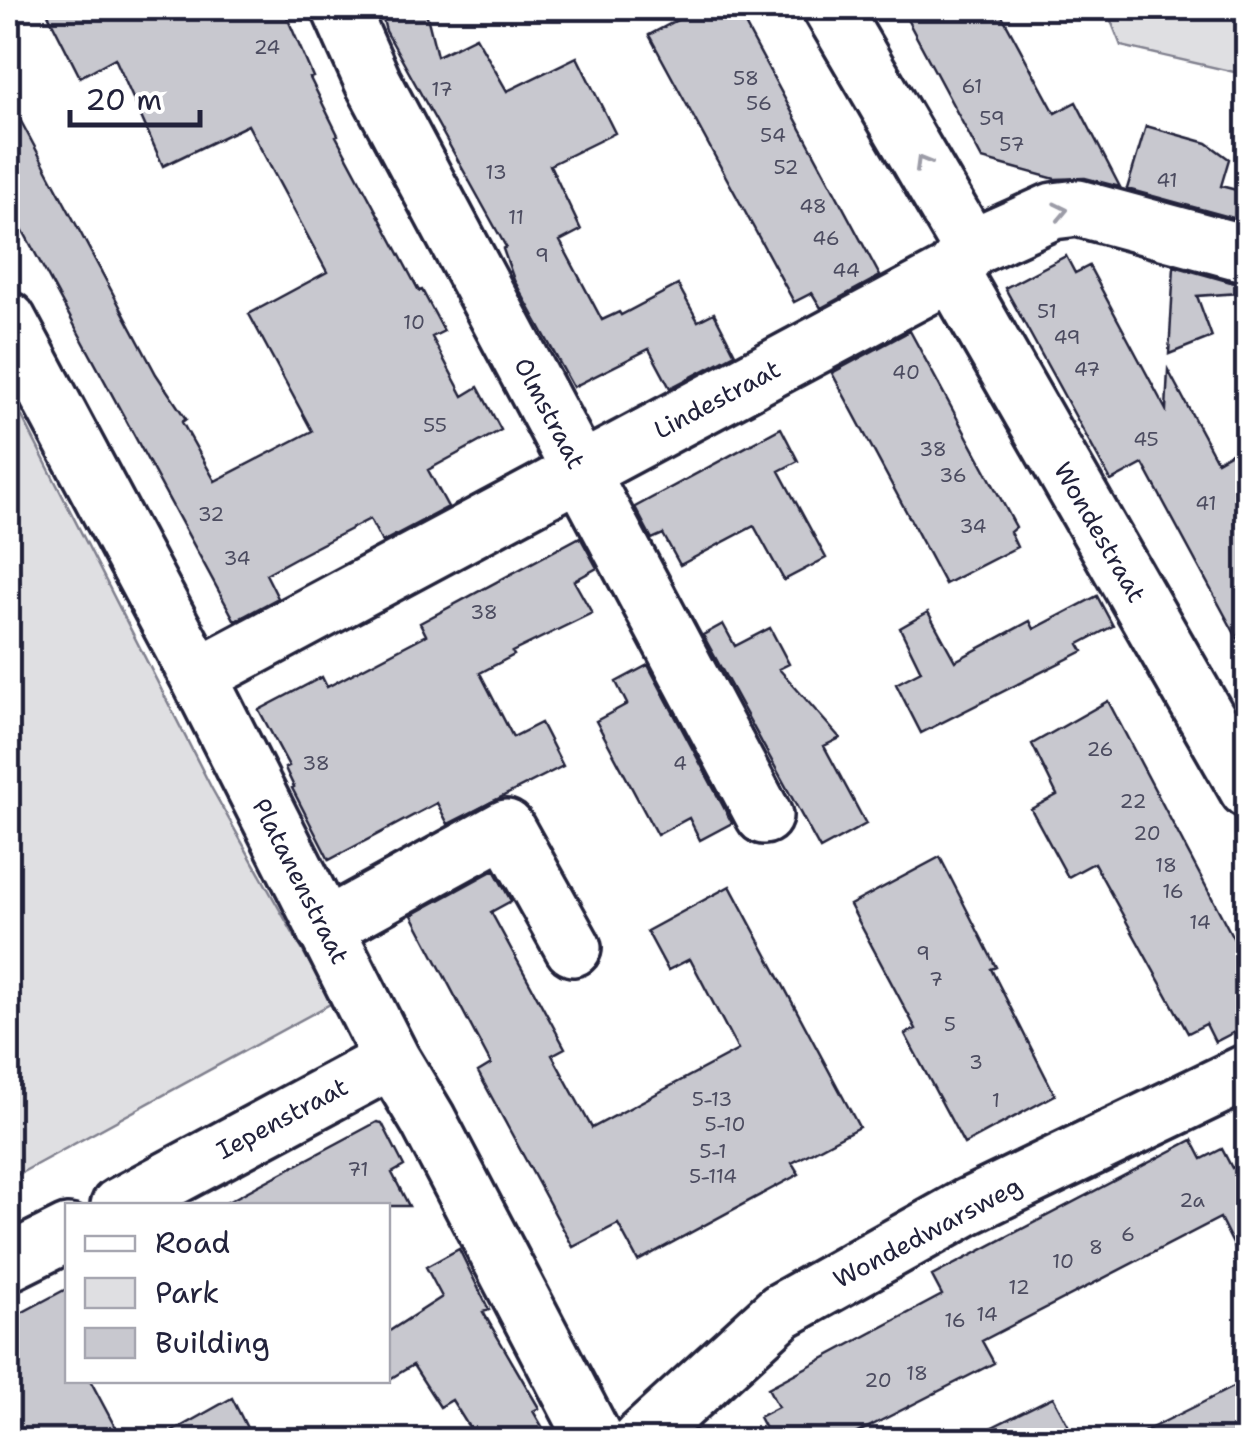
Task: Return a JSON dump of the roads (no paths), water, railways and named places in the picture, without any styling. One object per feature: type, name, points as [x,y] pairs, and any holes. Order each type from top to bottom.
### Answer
[{"type":"street","name":"Olmstraat","points":[[340,8],[372,82],[764,816]]},
{"type":"street","name":"Wondestraat","points":[[831,8],[961,260],[1248,790]]},
{"type":"street","name":"Lindestraat","points":[[198,676],[582,472],[1053,211],[1078,208],[1248,254]]},
{"type":"street","name":"Platanenstraat","points":[[8,320],[198,676],[392,1060],[428,1120],[595,1440]]},
{"type":"street","points":[[324,928],[506,828],[573,948]]},
{"type":"street","name":"Iepenstraat","points":[[125,1203],[392,1060]]},
{"type":"street","name":"Wondedwarsweg","points":[[640,1440],[781,1312],[967,1207],[1248,1072]]},
{"type":"street","points":[[8,1263],[65,1234]]}]
